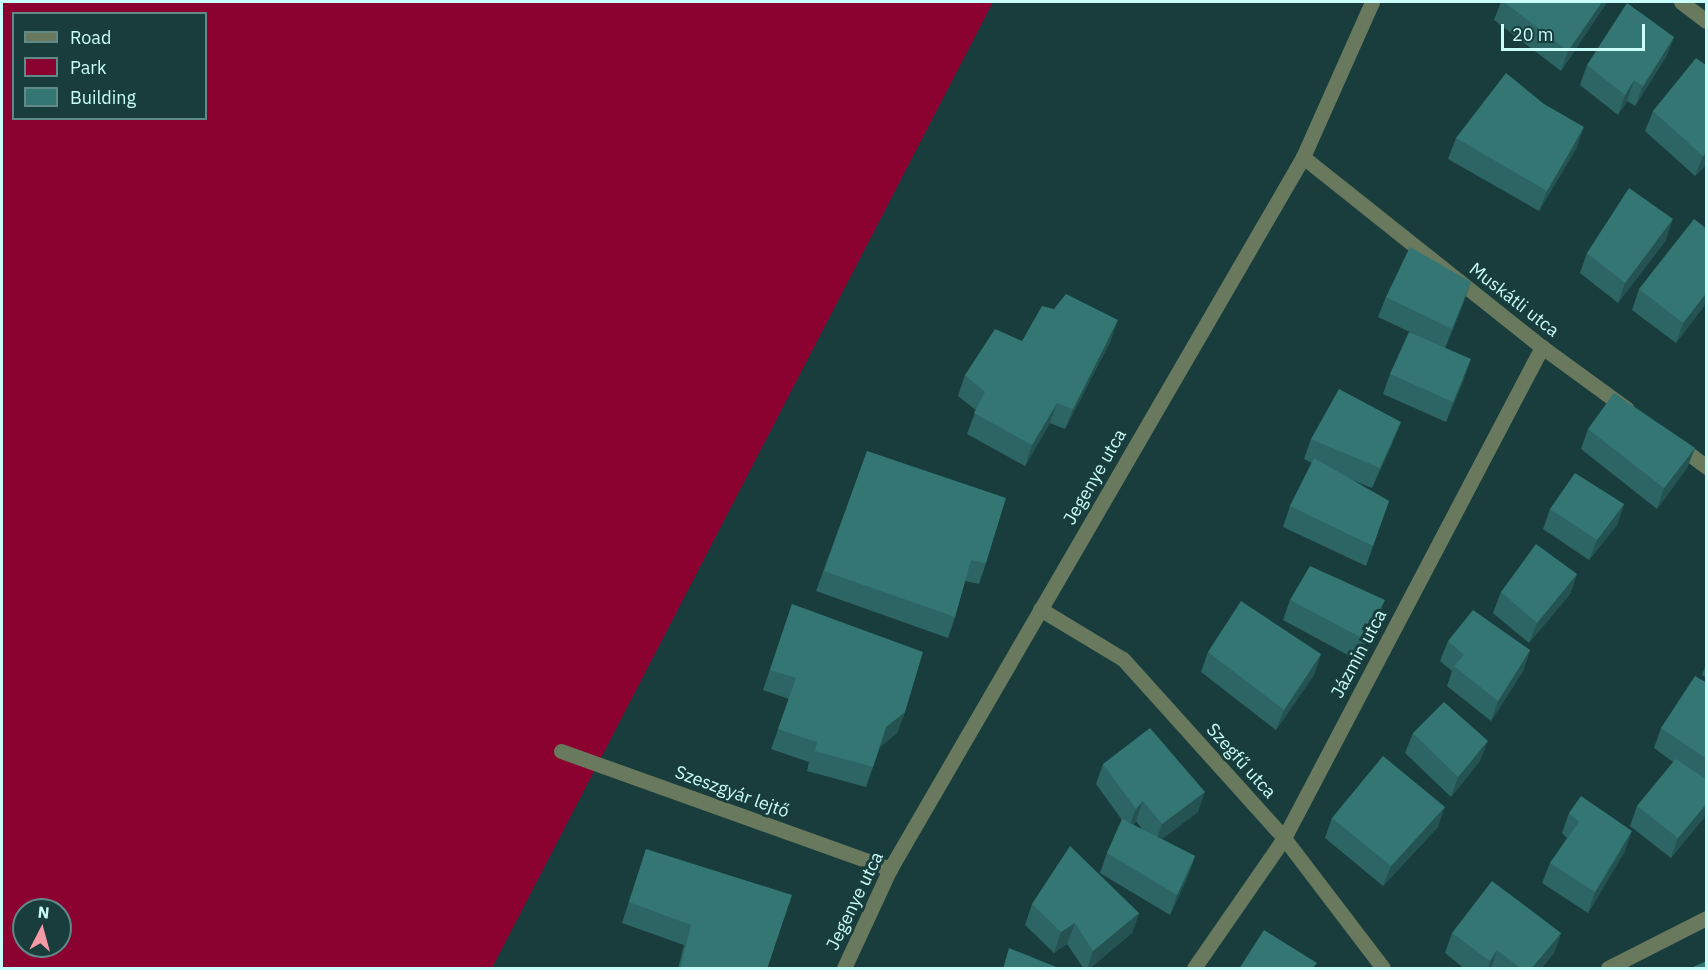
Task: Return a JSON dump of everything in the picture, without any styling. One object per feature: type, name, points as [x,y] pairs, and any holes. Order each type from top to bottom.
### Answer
[{"type":"street","name":"Jegenye utca","points":[[844,969],[890,869],[1303,157],[1372,2]]},
{"type":"street","points":[[1681,2],[1707,21]]},
{"type":"street","name":"Muskátli utca","points":[[1303,157],[1542,347],[1639,417]]},
{"type":"street","name":"Jázmin utca","points":[[1194,969],[1284,838],[1542,347]]},
{"type":"street","points":[[1658,431],[1707,467]]},
{"type":"street","name":"Szegfű utca","points":[[1040,609],[1123,659],[1284,838],[1383,969]]},
{"type":"street","name":"Szeszgyár lejtő","points":[[561,750],[890,869]]},
{"type":"street","points":[[1608,969],[1707,918]]},
{"type":"green space","points":[[2,2],[993,2],[492,968],[2,968]]},
{"type":"building","points":[[1504,2],[1602,2],[1568,51]]},
{"type":"building","points":[[1627,3],[1674,37],[1643,86],[1634,80],[1625,95],[1587,65]]},
{"type":"building","points":[[1696,58],[1707,66],[1707,152],[1703,156],[1653,111]]},
{"type":"building","points":[[1506,73],[1544,104],[1584,127],[1547,191],[1456,138]]},
{"type":"building","points":[[1629,188],[1673,219],[1625,283],[1587,253]]},
{"type":"building","points":[[1694,219],[1707,229],[1707,292],[1683,323],[1639,289]]},
{"type":"building","points":[[1410,247],[1471,282],[1452,329],[1386,297]]},
{"type":"building","points":[[1066,294],[1118,320],[1073,409],[1057,403],[1032,445],[974,413],[985,392],[965,375],[995,329],[1022,341],[1042,306],[1054,309]]},
{"type":"building","points":[[1409,332],[1471,359],[1453,402],[1390,374]]},
{"type":"building","points":[[1339,389],[1401,422],[1380,468],[1311,439]]},
{"type":"building","points":[[1614,393],[1695,448],[1664,488],[1588,429]]},
{"type":"building","points":[[867,451],[1006,498],[986,563],[971,560],[955,617],[824,571]]},
{"type":"building","points":[[1314,458],[1389,501],[1373,546],[1290,506]]},
{"type":"building","points":[[1575,473],[1624,504],[1597,540],[1550,509]]},
{"type":"building","points":[[1536,544],[1577,574],[1537,623],[1501,592]]},
{"type":"building","points":[[1310,566],[1385,600],[1364,639],[1290,600]]},
{"type":"building","points":[[1241,601],[1321,654],[1284,710],[1208,652]]},
{"type":"building","points":[[792,604],[923,652],[905,712],[886,727],[873,767],[815,751],[817,742],[778,729],[796,678],[770,670]]},
{"type":"building","points":[[1473,610],[1530,650],[1498,701],[1454,666],[1464,655],[1448,641]]},
{"type":"building","points":[[1695,676],[1707,683],[1707,759],[1661,728]]},
{"type":"building","points":[[1444,702],[1488,741],[1458,777],[1413,733]]},
{"type":"building","points":[[1150,728],[1205,792],[1162,824],[1143,801],[1136,809],[1103,764]]},
{"type":"building","points":[[1383,756],[1445,807],[1391,866],[1332,818]]},
{"type":"building","points":[[1676,759],[1707,780],[1707,803],[1678,838],[1637,806]]},
{"type":"building","points":[[1581,796],[1632,831],[1595,892],[1550,863],[1579,822],[1569,813]]},
{"type":"building","points":[[1122,819],[1195,856],[1177,895],[1107,853]]},
{"type":"building","points":[[1070,846],[1139,913],[1093,951],[1075,923],[1061,932],[1032,904]]},
{"type":"building","points":[[646,849],[792,895],[767,969],[680,969],[691,925],[629,902]]},
{"type":"building","points":[[1492,881],[1561,933],[1531,969],[1522,969],[1497,950],[1490,961],[1452,933]]},
{"type":"building","points":[[1264,930],[1317,963],[1312,969],[1239,969]]},
{"type":"building","points":[[1009,948],[1061,969],[1003,969]]},
{"type":"building","points":[[1707,961],[1707,969],[1688,969]]}]
